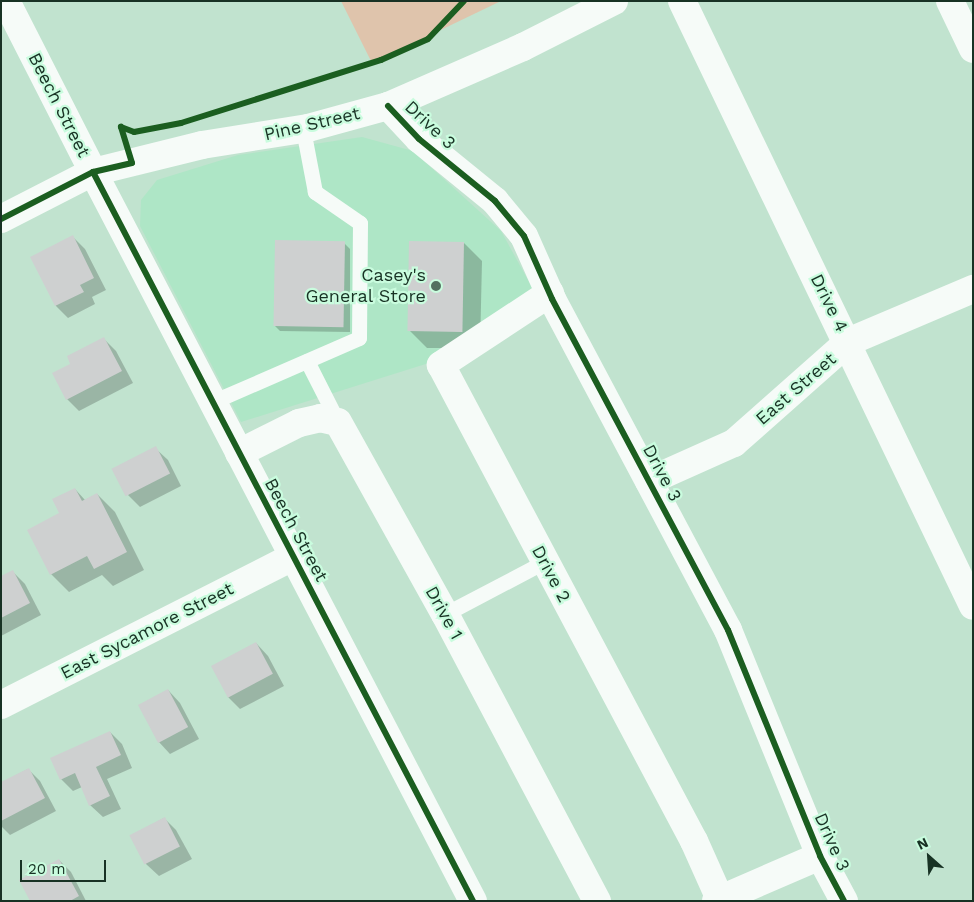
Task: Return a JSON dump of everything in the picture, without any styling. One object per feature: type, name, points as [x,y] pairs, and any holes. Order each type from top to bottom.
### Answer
[{"type":"street","name":"Beech Street","points":[[6,1],[212,402],[473,901]]},
{"type":"street","name":"Pine Street","points":[[1,219],[93,172],[202,145],[303,129],[388,106],[523,47],[614,1]]},
{"type":"street","name":"Drive 4","points":[[682,1],[848,342],[973,606]]},
{"type":"street","points":[[950,1],[973,48]]},
{"type":"street","name":"Drive 3","points":[[388,106],[419,139],[495,201],[524,236],[550,293],[728,630],[820,856],[844,901]]},
{"type":"street","name":"East Street","points":[[649,481],[734,443],[848,342],[973,289]]},
{"type":"street","name":"Drive 2","points":[[550,293],[441,365],[544,562],[694,841],[718,900]]},
{"type":"street","points":[[239,453],[299,423],[320,418],[338,422]]},
{"type":"street","name":"Drive 1","points":[[338,422],[445,614],[597,901]]},
{"type":"street","name":"East Sycamore Street","points":[[1,705],[293,557]]},
{"type":"street","points":[[718,900],[820,856]]},
{"type":"lane","points":[[212,402],[359,338],[360,223],[315,192],[303,129]]},
{"type":"lane","points":[[306,361],[338,422]]},
{"type":"lane","points":[[445,614],[544,562]]},
{"type":"shaded area","points":[[341,1],[501,1],[372,63]]},
{"type":"shaded area","points":[[362,137],[413,151],[501,231],[534,291],[432,362],[241,422],[140,226],[141,200],[157,180],[238,155]]},
{"type":"building","points":[[73,235],[94,278],[80,285],[84,292],[55,306],[30,257]]},
{"type":"building","name":"Casey's General Store","points":[[275,240],[345,241],[343,327],[273,326]]},
{"type":"building","name":"Casey's General Store","points":[[409,241],[464,242],[462,332],[407,331]]},
{"type":"building","points":[[104,337],[122,371],[66,400],[52,373],[70,364],[67,356]]},
{"type":"building","points":[[156,446],[170,474],[126,496],[111,469]]},
{"type":"building","points":[[75,488],[82,501],[97,493],[127,552],[94,569],[87,556],[50,575],[27,530],[59,513],[52,499]]},
{"type":"building","points":[[13,570],[30,603],[1,618],[1,576]]},
{"type":"building","points":[[256,642],[273,674],[228,698],[211,666]]},
{"type":"building","points":[[168,689],[188,727],[158,743],[138,705]]},
{"type":"building","points":[[110,731],[121,755],[96,767],[110,796],[89,806],[75,773],[60,780],[50,758]]},
{"type":"building","points":[[29,768],[45,798],[1,821],[1,782]]},
{"type":"building","points":[[165,817],[180,846],[144,865],[129,835]]},
{"type":"building","points":[[59,859],[79,896],[70,901],[30,901],[19,880]]},
{"type":"cycle path","points":[[121,127],[134,132],[181,123],[381,60],[428,39],[464,1]]},
{"type":"cycle path","points":[[388,106],[419,139],[495,201],[524,236],[552,299],[728,630],[820,856],[844,901]]},
{"type":"cycle path","points":[[1,219],[93,172],[132,163],[121,127]]},
{"type":"cycle path","points":[[93,172],[473,901]]},
{"type":"place","name":"Casey's General Store","points":[[436,286]]}]
